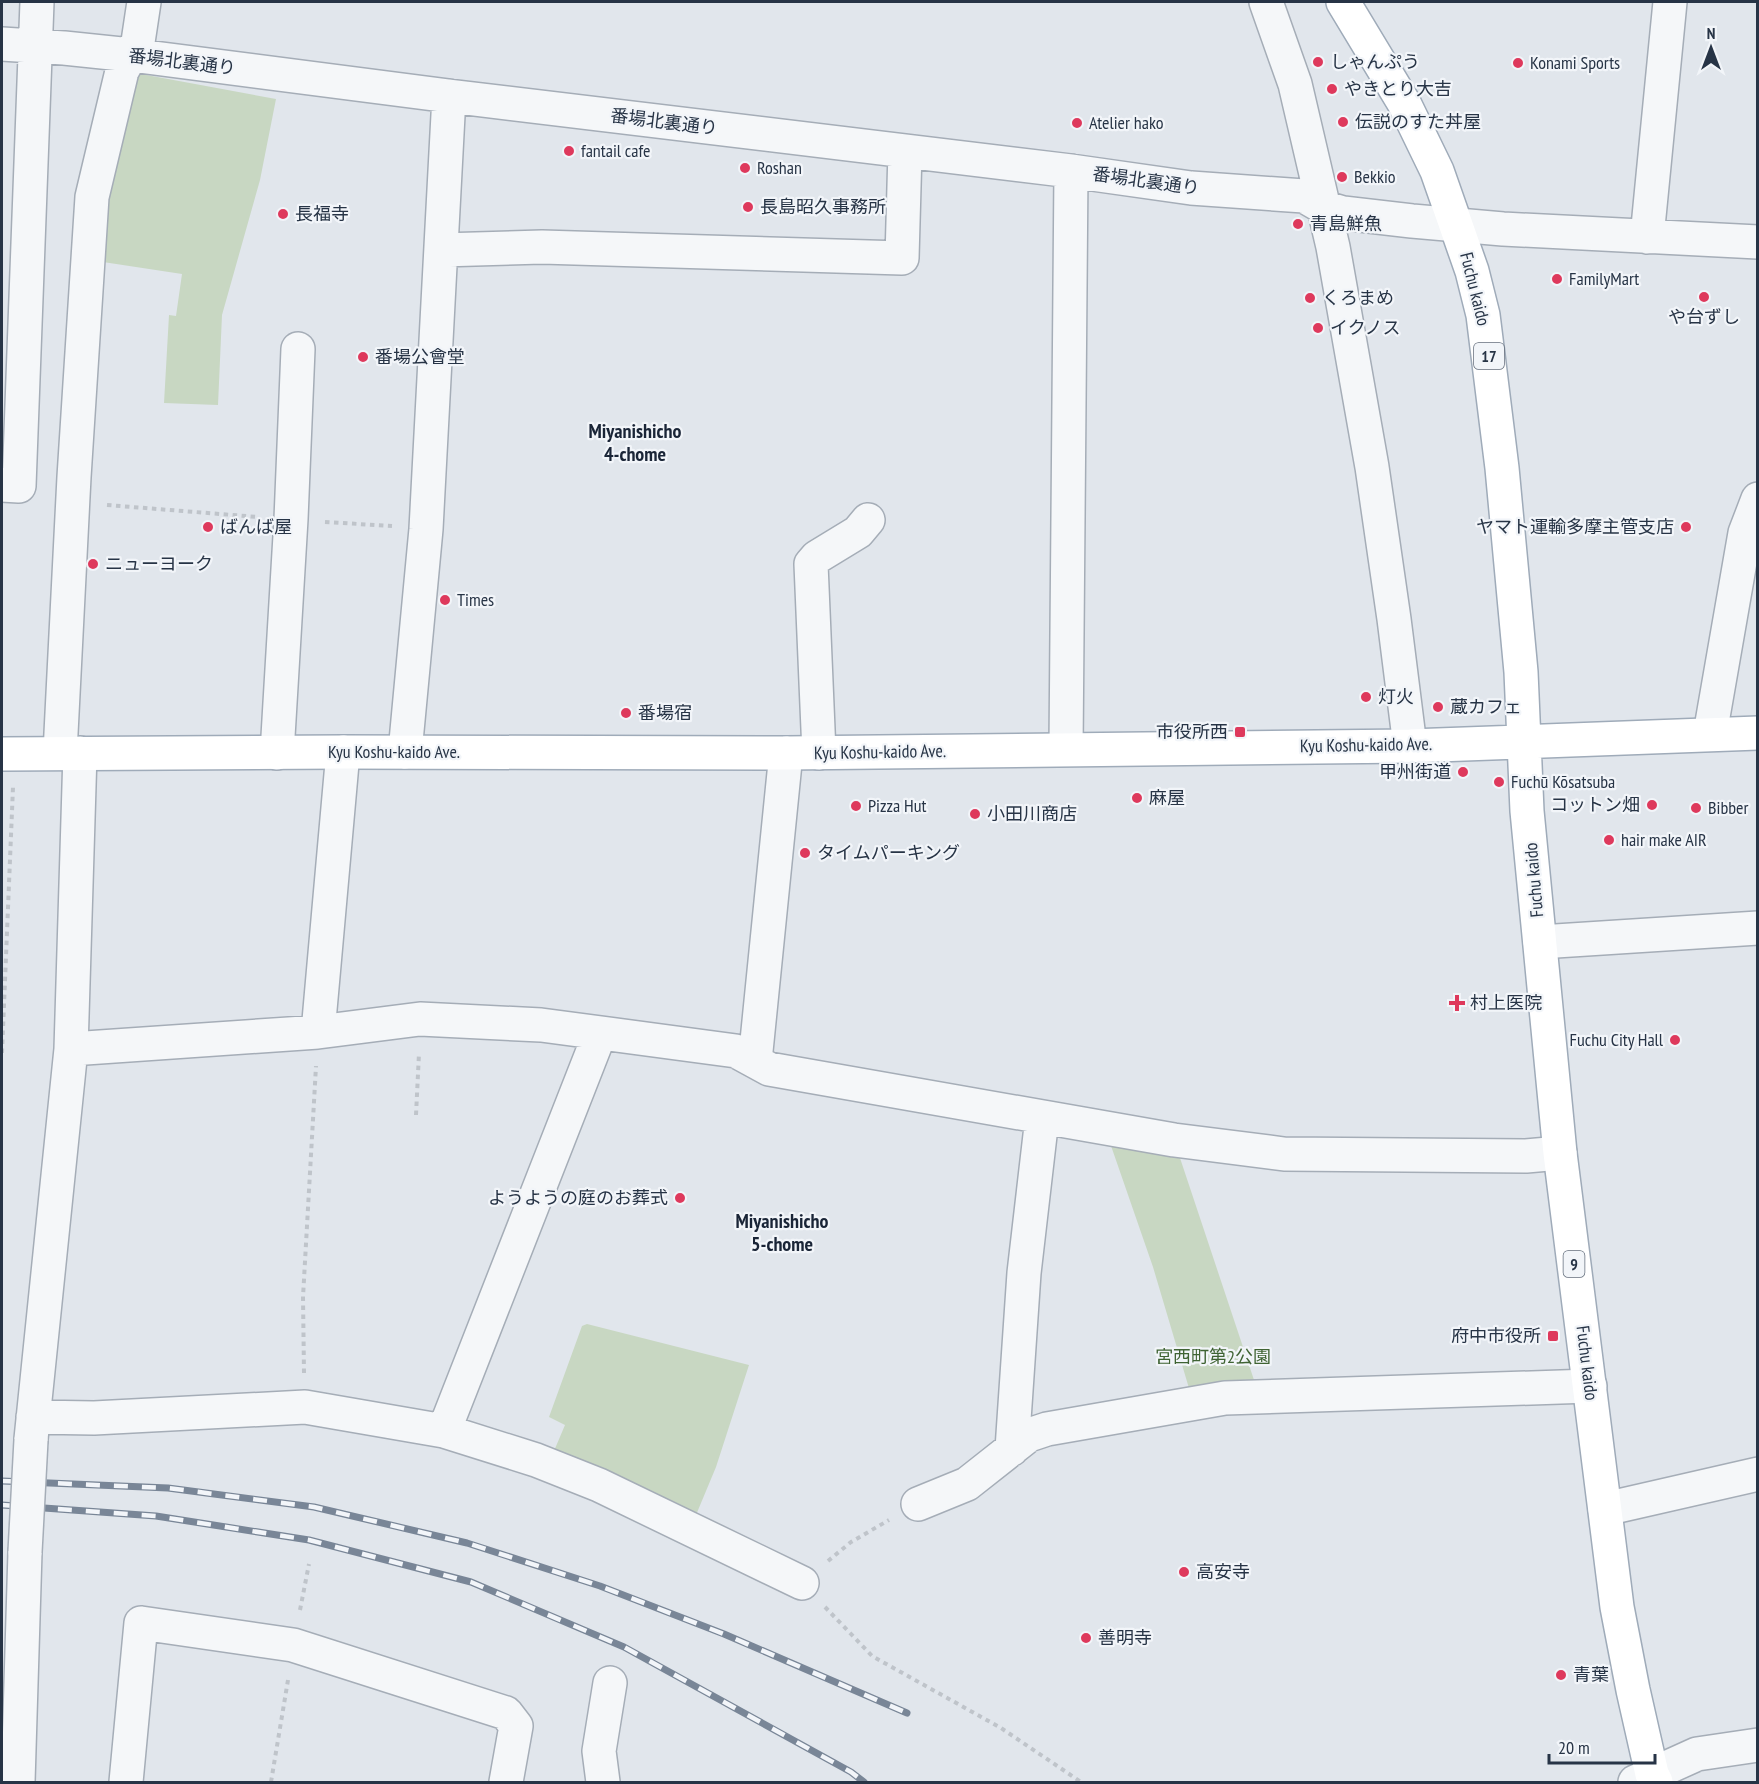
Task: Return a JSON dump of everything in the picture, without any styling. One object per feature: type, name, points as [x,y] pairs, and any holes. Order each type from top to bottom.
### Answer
[{"type":"main road","name":"Fuchu kaido","points":[[1343,2],[1404,103],[1437,171],[1473,271],[1490,360],[1521,672],[1527,811],[1560,1153],[1617,1606],[1647,1780]]},
{"type":"main road","name":"Kyu Koshu-kaido Ave.","points":[[7,766],[70,753],[819,753],[1066,748],[1410,746],[1758,733]]},
{"type":"street","points":[[2,485],[19,486],[15,228],[35,45],[37,2]]},
{"type":"street","points":[[18,1782],[25,1552],[32,1429],[71,1049],[70,753],[73,503],[92,197],[122,71],[138,42],[144,2]]},
{"type":"street","points":[[1266,2],[1294,84],[1333,247],[1372,467],[1410,746]]},
{"type":"street","points":[[1647,237],[1670,2]]},
{"type":"street","name":"番場北裏通り","points":[[2,44],[35,45],[131,56],[1071,171],[1191,188],[1304,196],[1323,207],[1355,215],[1647,237],[1758,242]]},
{"type":"street","points":[[405,752],[426,529],[449,96]]},
{"type":"street","points":[[441,250],[542,248],[902,258],[905,151]]},
{"type":"street","points":[[1066,748],[1071,171]]},
{"type":"street","points":[[277,753],[291,519],[298,349]]},
{"type":"street","points":[[1710,734],[1745,533],[1758,499]]},
{"type":"street","points":[[819,753],[811,564],[817,556],[858,532],[868,520]]},
{"type":"street","points":[[318,1032],[343,752]]},
{"type":"street","points":[[755,1061],[786,753]]},
{"type":"street","points":[[1540,942],[1758,928]]},
{"type":"street","points":[[71,1049],[318,1032],[420,1019],[541,1025],[736,1051],[770,1069],[1174,1140],[1284,1154],[1526,1156],[1560,1153]]},
{"type":"street","points":[[444,1431],[600,1033]]},
{"type":"street","points":[[1012,1449],[1024,1273],[1042,1118]]},
{"type":"street","points":[[918,1504],[967,1484],[1029,1435],[1047,1429],[1225,1398],[1590,1386]]},
{"type":"street","points":[[32,1429],[94,1418],[305,1407],[444,1431],[536,1460],[599,1485],[802,1583]]},
{"type":"street","points":[[1605,1509],[1758,1474]]},
{"type":"street","points":[[126,1782],[141,1623],[293,1645],[506,1713],[516,1726],[506,1782]]},
{"type":"street","points":[[603,1782],[599,1751],[610,1683]]},
{"type":"street","points":[[1647,1780],[1697,1754],[1758,1745]]},
{"type":"path","points":[[73,503],[426,529]]},
{"type":"path","points":[[2,1053],[7,766]]},
{"type":"path","points":[[416,1116],[420,1019]]},
{"type":"path","points":[[305,1407],[303,1297],[318,1032]]},
{"type":"path","points":[[918,1504],[851,1542],[802,1583],[872,1656],[1001,1728],[1081,1782]]},
{"type":"green space","points":[[141,74],[276,99],[260,180],[222,315],[218,405],[164,403],[169,315],[176,316],[182,274],[103,262],[106,201],[138,77]]},
{"type":"green space","name":"宮西町第2公園","points":[[1109,1140],[1178,1152],[1257,1389],[1191,1395],[1153,1267]]},
{"type":"green space","points":[[587,1324],[749,1365],[716,1467],[696,1515],[554,1451],[565,1425],[549,1417],[582,1326]]},
{"type":"railway","points":[[2,1481],[168,1488],[314,1507],[467,1543],[600,1586],[724,1634],[907,1713]]},
{"type":"railway","points":[[2,1505],[156,1516],[309,1540],[471,1582],[624,1647],[851,1772],[864,1782]]},
{"type":"place","name":"しゃんぷう","points":[[1318,62]]},
{"type":"place","name":"Konami Sports","points":[[1518,63]]},
{"type":"place","name":"やきとり大吉","points":[[1332,89]]},
{"type":"place","name":"伝説のすた丼屋","points":[[1343,122]]},
{"type":"place","name":"Atelier hako","points":[[1077,123]]},
{"type":"place","name":"fantail cafe","points":[[569,151]]},
{"type":"place","name":"Roshan","points":[[745,168]]},
{"type":"place","name":"Bekkio","points":[[1342,177]]},
{"type":"place","name":"長島昭久事務所","points":[[748,207]]},
{"type":"place","name":"長福寺","points":[[283,214]]},
{"type":"place","name":"青島鮮魚","points":[[1298,224]]},
{"type":"place","name":"FamilyMart","points":[[1557,279]]},
{"type":"place","name":"や台ずし","points":[[1704,297]]},
{"type":"place","name":"くろまめ","points":[[1310,298]]},
{"type":"place","name":"イクノス","points":[[1318,328]]},
{"type":"place","name":"番場公會堂","points":[[363,357]]},
{"type":"place","name":"ばんば屋","points":[[208,527]]},
{"type":"place","name":"ヤマト運輸多摩主管支店","points":[[1686,527]]},
{"type":"place","name":"ニューヨーク","points":[[93,564]]},
{"type":"place","name":"Times","points":[[445,600]]},
{"type":"place","name":"灯火","points":[[1366,697]]},
{"type":"place","name":"蔵カフェ","points":[[1438,707]]},
{"type":"place","name":"番場宿","points":[[626,713]]},
{"type":"place","name":"市役所西","points":[[1240,732]]},
{"type":"place","name":"甲州街道","points":[[1463,772]]},
{"type":"place","name":"Fuchū Kōsatsuba","points":[[1499,782]]},
{"type":"place","name":"麻屋","points":[[1137,798]]},
{"type":"place","name":"コットン畑","points":[[1652,805]]},
{"type":"place","name":"Pizza Hut","points":[[856,806]]},
{"type":"place","name":"Bibber","points":[[1696,808]]},
{"type":"place","name":"小田川商店","points":[[975,814]]},
{"type":"place","name":"hair make AIR","points":[[1609,840]]},
{"type":"place","name":"タイムパーキング","points":[[805,853]]},
{"type":"place","name":"村上医院","points":[[1457,1003]]},
{"type":"place","name":"Fuchu City Hall","points":[[1675,1040]]},
{"type":"place","name":"ようようの庭のお葬式","points":[[680,1198]]},
{"type":"place","name":"府中市役所","points":[[1553,1336]]},
{"type":"place","name":"高安寺","points":[[1184,1572]]},
{"type":"place","name":"善明寺","points":[[1086,1638]]},
{"type":"place","name":"青葉","points":[[1561,1675]]},
{"type":"district","name":"Miyanishicho 4-chome","points":[[635,442]]},
{"type":"district","name":"Miyanishicho 5-chome","points":[[782,1232]]}]
